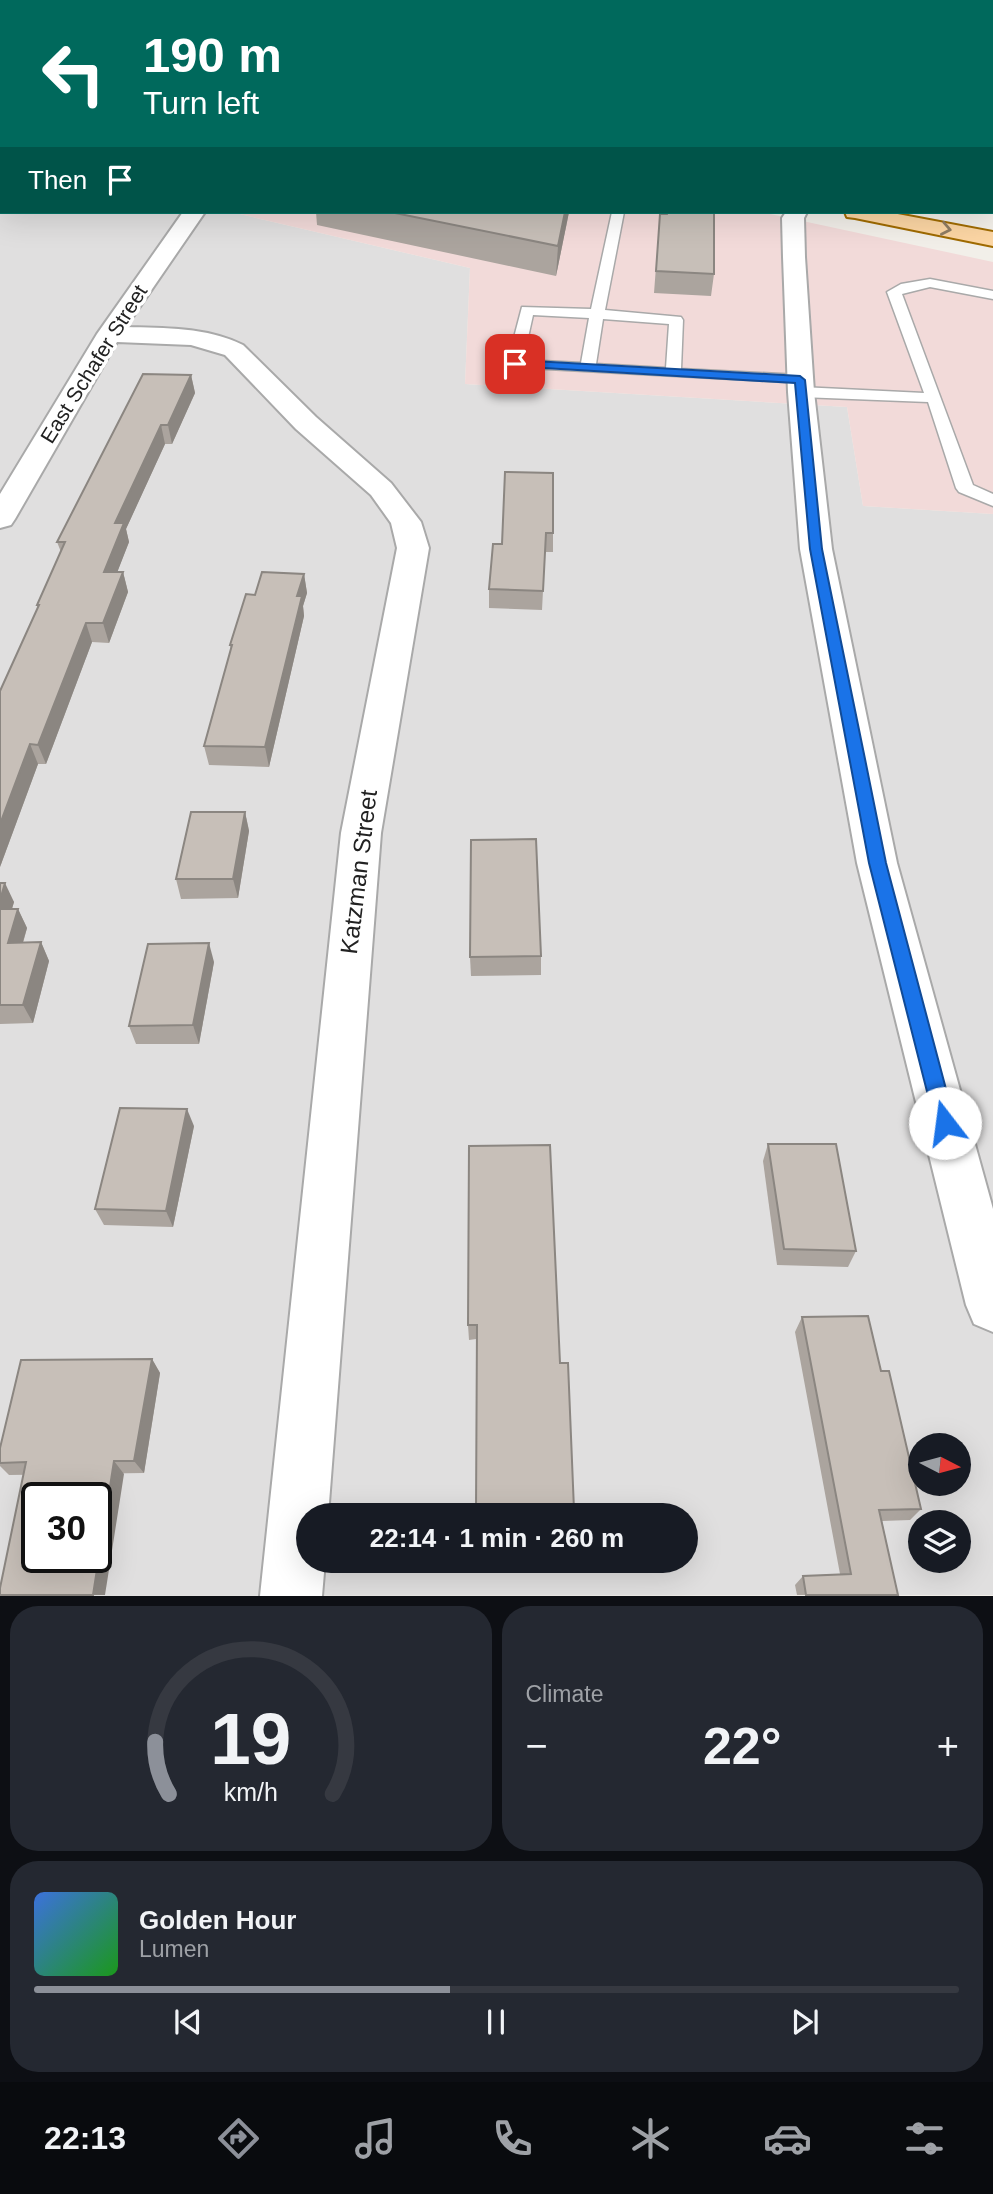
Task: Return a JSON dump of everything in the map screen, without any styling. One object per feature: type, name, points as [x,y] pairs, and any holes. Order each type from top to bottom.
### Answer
[{"type":"main road","points":[[865,214],[993,239]]},
{"type":"street","name":"East Schafer Street","points":[[0,519],[109,334],[193,214]]},
{"type":"street","points":[[795,214],[794,257],[800,386],[816,549],[877,863],[993,1306]]},
{"type":"street","name":"Katzman Street","points":[[109,334],[207,340],[234,350],[306,423],[382,489],[406,522],[413,548],[361,833],[291,1595]]},
{"type":"lane","points":[[588,368],[618,214]]},
{"type":"lane","points":[[993,295],[931,282],[909,284],[894,292],[965,488],[993,501]]},
{"type":"lane","points":[[673,373],[676,320],[527,310],[515,364],[673,373],[934,398]]},
{"type":"shaded area","points":[[0,214],[240,214],[470,268],[465,384],[847,407],[863,506],[993,514],[993,1595],[0,1596]]},
{"type":"shaded area","points":[[240,214],[770,214],[993,262],[993,514],[863,506],[847,407],[465,384],[470,268]]},
{"type":"building","points":[[400,214],[565,214],[558,246]]},
{"type":"building","points":[[660,214],[714,214],[714,274],[656,271]]},
{"type":"building","points":[[143,374],[191,375],[168,425],[161,425],[115,523],[124,523],[104,572],[123,572],[103,623],[86,623],[38,745],[30,744],[0,824],[0,691],[65,542],[57,542]]},
{"type":"building","points":[[505,472],[553,473],[553,533],[546,533],[543,591],[489,589],[493,544],[502,544]]},
{"type":"building","points":[[262,572],[304,574],[297,596],[302,596],[265,747],[204,746],[246,594],[255,595]]},
{"type":"building","points":[[191,812],[245,812],[233,879],[176,879]]},
{"type":"building","points":[[536,839],[541,956],[470,957],[471,840]]},
{"type":"building","points":[[0,883],[5,883],[0,900]]},
{"type":"building","points":[[0,909],[18,909],[8,943],[41,942],[23,1005],[0,1005]]},
{"type":"building","points":[[209,943],[193,1025],[129,1026],[148,944]]},
{"type":"building","points":[[120,1108],[187,1109],[166,1211],[95,1209]]},
{"type":"building","points":[[768,1144],[836,1144],[856,1251],[784,1249]]},
{"type":"building","points":[[550,1145],[560,1363],[568,1363],[574,1503],[476,1503],[477,1325],[468,1325],[469,1146]]},
{"type":"building","points":[[868,1316],[881,1371],[889,1371],[908,1453],[908,1496],[918,1496],[921,1509],[879,1510],[898,1595],[806,1595],[803,1576],[851,1574],[802,1317]]},
{"type":"building","points":[[152,1359],[134,1461],[114,1461],[111,1482],[22,1482],[26,1462],[0,1463],[0,1448],[21,1360]]},
{"type":"building","points":[[21,1486],[21,1573],[96,1573],[93,1595],[0,1595]]},
{"type":"route","points":[[515,364],[800,380],[816,549],[877,863],[945,1123]]}]
